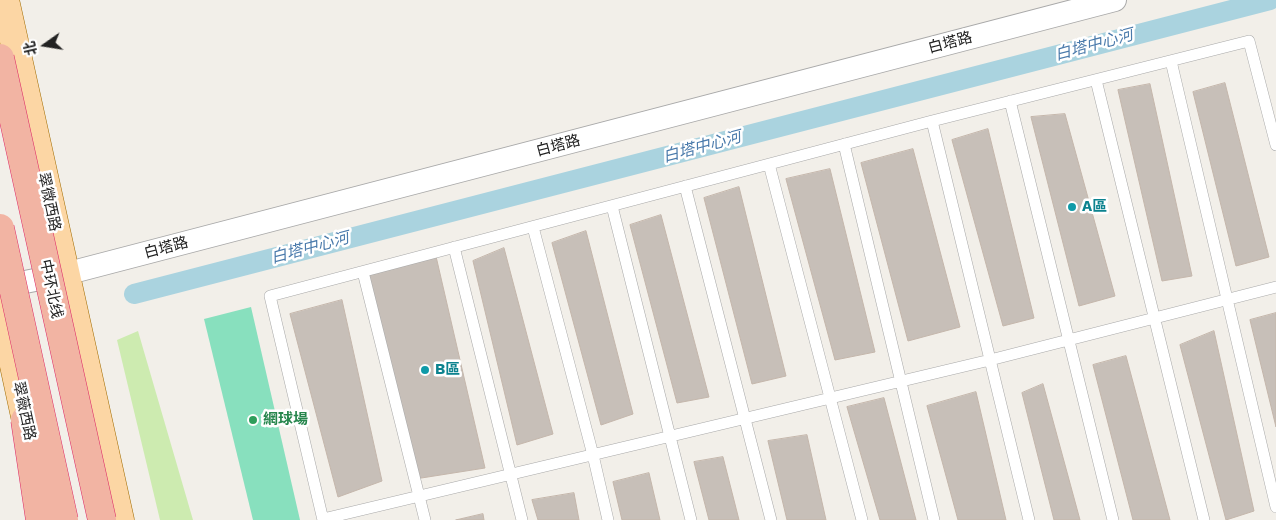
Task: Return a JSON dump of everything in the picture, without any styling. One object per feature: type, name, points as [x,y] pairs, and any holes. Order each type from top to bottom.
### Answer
[{"type":"highway","name":"中环北线","points":[[0,58],[102,520]]},
{"type":"highway","points":[[0,228],[64,520]]},
{"type":"highway","points":[[0,245],[40,520]]},
{"type":"main road","name":"翠微西路","points":[[5,0],[120,520]]},
{"type":"main road","name":"翠薇西路","points":[[0,301],[48,520]]},
{"type":"street","name":"白塔路","points":[[0,287],[65,274],[1115,0]]},
{"type":"lane","points":[[1276,145],[1250,41],[932,121],[270,296],[323,520],[901,382],[1276,287]]},
{"type":"lane","points":[[1171,61],[1276,507]]},
{"type":"lane","points":[[1096,80],[1204,520]]},
{"type":"lane","points":[[1010,101],[1113,520]]},
{"type":"lane","points":[[932,121],[1029,520]]},
{"type":"lane","points":[[844,144],[934,520]]},
{"type":"lane","points":[[769,164],[862,520]]},
{"type":"lane","points":[[685,186],[772,520]]},
{"type":"lane","points":[[612,206],[690,520]]},
{"type":"lane","points":[[533,227],[593,455],[608,520]]},
{"type":"lane","points":[[454,248],[522,520]]},
{"type":"lane","points":[[363,272],[425,520]]},
{"type":"green space","name":"網球場","points":[[251,307],[300,520],[253,520],[204,319]]},
{"type":"green space","points":[[138,331],[193,520],[160,520],[117,340]]},
{"type":"building","points":[[1225,83],[1269,257],[1236,266],[1193,92]]},
{"type":"building","name":"A區","points":[[1150,84],[1192,276],[1162,281],[1118,90]]},
{"type":"building","name":"A區","points":[[1065,114],[1115,296],[1079,306],[1031,117]]},
{"type":"building","points":[[988,129],[1034,318],[1003,326],[952,140]]},
{"type":"building","points":[[913,149],[960,327],[908,341],[861,163]]},
{"type":"building","points":[[830,169],[875,352],[835,360],[786,179]]},
{"type":"building","points":[[739,187],[786,376],[752,384],[704,198]]},
{"type":"building","points":[[661,215],[709,397],[677,403],[630,225]]},
{"type":"building","points":[[586,231],[633,414],[601,425],[552,243]]},
{"type":"building","name":"B區","points":[[504,248],[553,434],[517,445],[473,261]]},
{"type":"building","name":"B區","points":[[435,252],[485,468],[415,479],[363,272]]},
{"type":"building","points":[[342,300],[382,481],[338,497],[290,314]]},
{"type":"building","points":[[1276,313],[1276,427],[1250,320]]},
{"type":"building","points":[[1214,331],[1254,511],[1226,520],[1180,345]]},
{"type":"building","points":[[1126,356],[1170,520],[1133,520],[1093,365]]},
{"type":"building","points":[[1043,384],[1080,520],[1054,520],[1022,393]]},
{"type":"building","points":[[976,392],[1006,520],[958,520],[927,406]]},
{"type":"building","points":[[884,398],[916,520],[880,520],[847,407]]},
{"type":"building","points":[[807,435],[826,520],[787,520],[768,441]]},
{"type":"building","points":[[723,457],[739,520],[709,520],[694,462]]},
{"type":"building","points":[[649,473],[660,520],[622,520],[613,482]]},
{"type":"building","points":[[574,493],[579,520],[538,520],[532,500]]},
{"type":"building","points":[[483,514],[484,520],[456,520]]},
{"type":"waterway","name":"白塔中心河","points":[[134,294],[1270,0]]},
{"type":"place","name":"A區","points":[[1072,207]]},
{"type":"place","name":"B區","points":[[425,370]]},
{"type":"place","name":"網球場","points":[[253,420]]}]
